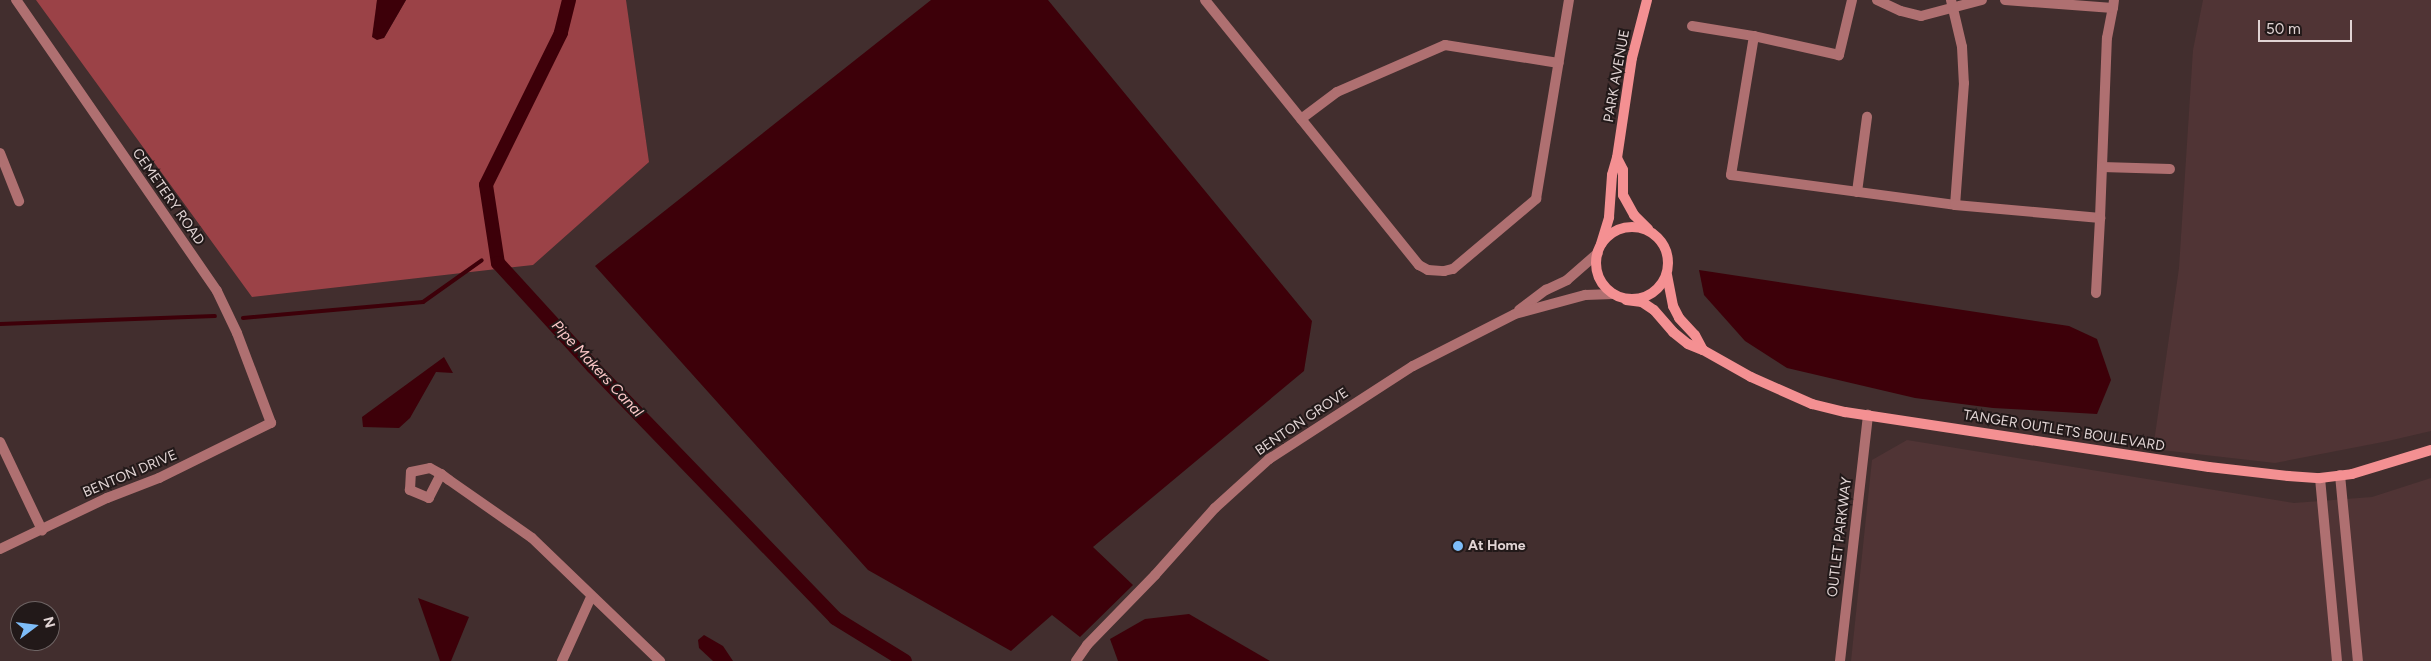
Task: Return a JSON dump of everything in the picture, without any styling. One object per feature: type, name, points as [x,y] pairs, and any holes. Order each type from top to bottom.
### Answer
[{"type":"street","name":"CEMETERY ROAD","points":[[16,0],[213,286],[237,333],[271,423]]},
{"type":"street","points":[[1205,0],[1419,265],[1428,270],[1453,269],[1536,199],[1569,0]]},
{"type":"street","name":"PARK AVENUE","points":[[1600,249],[1609,217],[1612,175],[1617,158],[1632,58],[1647,0]]},
{"type":"street","points":[[1692,26],[1754,36],[1839,55],[1852,0]]},
{"type":"street","points":[[1878,0],[1901,11],[1921,16],[1952,3],[1982,0]]},
{"type":"street","points":[[2005,0],[2113,4],[2107,38],[2096,293]]},
{"type":"street","points":[[1952,3],[1962,47],[1964,83],[1955,205]]},
{"type":"street","points":[[1754,36],[1731,176],[1955,205],[2100,218]]},
{"type":"street","points":[[1301,119],[1337,92],[1445,45],[1559,63]]},
{"type":"street","points":[[1857,192],[1867,116]]},
{"type":"street","points":[[0,153],[19,201]]},
{"type":"street","name":"PARK AVENUE","points":[[1617,158],[1623,170],[1623,195],[1634,215],[1652,232]]},
{"type":"street","points":[[2102,167],[2170,169]]},
{"type":"street","points":[[1667,274],[1663,283],[1654,294],[1640,299],[1626,300],[1613,294],[1603,284],[1597,272],[1600,249],[1611,234],[1624,228],[1638,227],[1652,232],[1662,242],[1668,255],[1667,274],[1673,306],[1679,318],[1695,335],[1703,350]]},
{"type":"street","name":"BENTON GROVE","points":[[1076,661],[1087,645],[1215,508],[1269,459],[1413,366],[1514,314],[1546,290],[1567,280],[1600,249]]},
{"type":"street","name":"BENTON GROVE","points":[[1514,314],[1585,295],[1613,294]]},
{"type":"street","name":"TANGER OUTLETS BOULEVARD","points":[[1626,300],[1642,302],[1654,310],[1673,332],[1688,344],[1780,391],[1812,404],[1868,415],[2209,467],[2320,478],[2371,470],[2431,450]]},
{"type":"street","name":"OUTLET PARKWAY","points":[[1840,661],[1868,415]]},
{"type":"street","name":"BENTON DRIVE","points":[[0,549],[107,498],[159,478],[271,423]]},
{"type":"street","points":[[0,442],[42,530]]},
{"type":"street","points":[[441,474],[532,538],[591,597],[660,661]]},
{"type":"street","points":[[2340,475],[2358,661]]},
{"type":"street","points":[[2320,478],[2337,661]]},
{"type":"street","points":[[562,661],[591,597]]},
{"type":"shaded area","points":[[36,0],[377,0],[376,15],[384,38],[406,0],[626,0],[649,162],[533,265],[252,297]]},
{"type":"shaded area","points":[[377,0],[406,0],[384,38],[377,40],[372,37]]},
{"type":"shaded area","points":[[931,0],[1048,0],[1312,321],[1304,371],[1093,547],[1133,585],[1080,637],[1052,615],[1011,651],[868,570],[595,266]]},
{"type":"shaded area","points":[[2203,0],[2431,0],[2431,431],[2275,463],[2153,449],[2179,268],[2193,50]]},
{"type":"shaded area","points":[[1699,270],[2069,326],[2097,339],[2111,380],[2097,414],[1993,408],[1915,398],[1787,368],[1745,341],[1704,295]]},
{"type":"shaded area","points":[[444,357],[453,373],[436,372],[410,418],[399,428],[363,427],[362,417]]},
{"type":"shaded area","points":[[1907,440],[2294,503],[2372,497],[2431,478],[2431,661],[1851,661],[1872,460]]},
{"type":"shaded area","points":[[418,598],[469,617],[451,661],[440,661]]},
{"type":"shaded area","points":[[1189,614],[1270,661],[1118,661],[1110,639],[1145,619]]},
{"type":"shaded area","points":[[704,635],[723,646],[733,661],[713,661],[699,648],[698,640]]},
{"type":"waterway","name":"Pipe Makers Canal","points":[[569,0],[561,33],[486,185],[498,263],[593,367],[835,618],[905,661]]},
{"type":"waterway","points":[[243,318],[423,302],[482,260]]},
{"type":"waterway","points":[[0,324],[215,316]]},
{"type":"place","name":"At Home","points":[[1458,546]]}]
